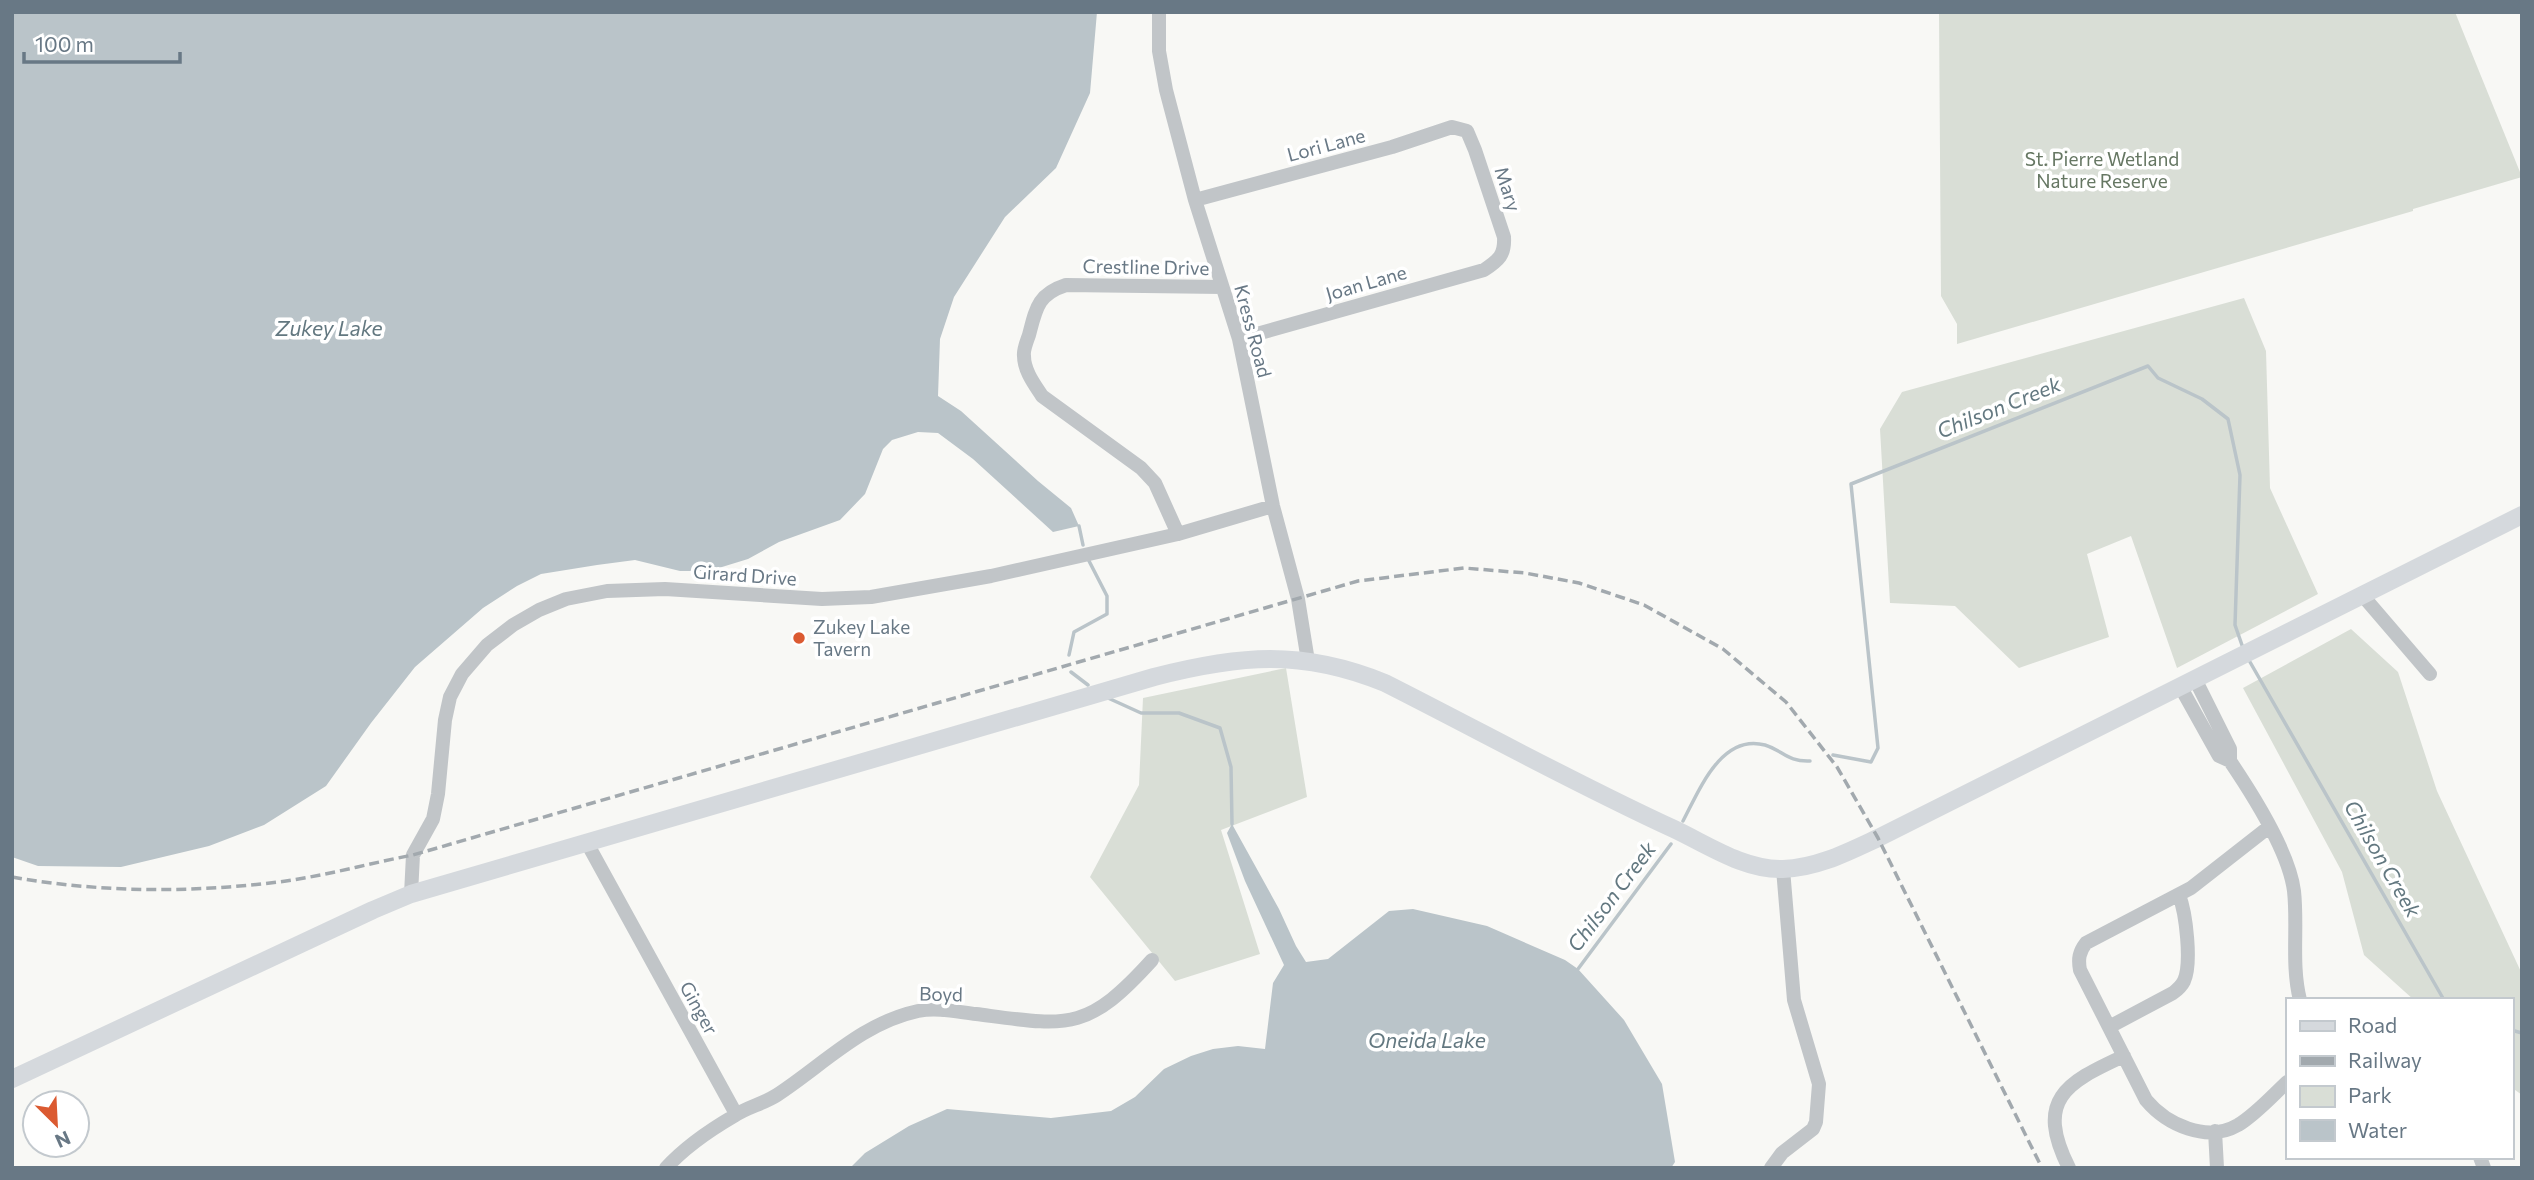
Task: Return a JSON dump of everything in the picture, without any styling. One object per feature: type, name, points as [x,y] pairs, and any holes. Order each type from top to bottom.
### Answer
[{"type":"main road","points":[[12,1079],[411,894],[1172,672],[1247,659],[1279,657],[1308,661],[1343,668],[1381,681],[1590,790],[1726,855],[1763,867],[1783,869],[1835,858],[2363,596],[2522,514]]},
{"type":"street","name":"Kress Road","points":[[1158,12],[1159,51],[1195,200],[1239,339],[1273,506],[1298,599],[1308,661]]},
{"type":"street","name":"Lori Lane","points":[[1195,200],[1392,148],[1452,127],[1467,131]]},
{"type":"street","name":"Mary","points":[[1467,131],[1504,237],[1505,247],[1500,259]]},
{"type":"street","name":"Joan Lane","points":[[1239,339],[1484,270],[1500,259]]},
{"type":"street","name":"Crestline Drive","points":[[1178,534],[1155,483],[1142,468],[1042,396],[1023,355],[1036,307],[1042,298],[1054,289],[1066,285],[1222,287]]},
{"type":"street","name":"Girard Drive","points":[[411,894],[412,855],[433,819],[438,794],[445,720],[450,697],[462,674],[487,645],[539,610],[566,599],[607,591],[665,589],[822,599],[871,597],[991,576],[1178,534],[1273,506]]},
{"type":"street","points":[[2363,596],[2430,674]]},
{"type":"street","points":[[2188,682],[2230,749],[2230,761],[2253,795],[2289,867],[2294,893],[2296,975],[2300,998]]},
{"type":"street","points":[[2269,827],[2204,879],[2179,895],[2086,943],[2079,955],[2080,970],[2146,1100],[2158,1114],[2189,1129],[2208,1132],[2231,1129],[2286,1083]]},
{"type":"street","name":"Ginger","points":[[587,843],[736,1114]]},
{"type":"street","points":[[1771,1168],[1782,1153],[1812,1129],[1816,1122],[1819,1084],[1794,1000],[1783,869]]},
{"type":"street","points":[[2109,1027],[2173,993],[2185,979],[2186,912],[2179,895]]},
{"type":"street","name":"Boyd","points":[[736,1114],[761,1105],[852,1040],[900,1015],[922,1010],[939,1010],[1055,1023],[1072,1021],[1093,1013],[1113,1000],[1152,960]]},
{"type":"street","points":[[2069,1168],[2054,1129],[2054,1115],[2059,1102],[2079,1079],[2124,1056]]},
{"type":"street","points":[[666,1168],[676,1157],[736,1114]]},
{"type":"street","points":[[2215,1131],[2217,1168]]},
{"type":"green space","name":"St. Pierre Wetland Nature Reserve","points":[[1939,12],[2455,12],[2522,177],[1957,344],[1957,324],[1941,296]]},
{"type":"green space","points":[[2244,298],[2266,351],[2270,488],[2318,594],[2177,668],[2131,536],[2087,554],[2109,637],[2019,668],[1955,606],[1890,603],[1880,429],[1902,392]]},
{"type":"green space","points":[[2351,629],[2398,672],[2437,791],[2522,974],[2522,1095],[2513,1088],[2513,998],[2412,998],[2364,955],[2342,872],[2243,688]]},
{"type":"green space","points":[[1286,668],[1307,797],[1221,830],[1260,954],[1175,981],[1090,877],[1139,785],[1143,698]]},
{"type":"water","name":"Zukey Lake","points":[[12,12],[1097,12],[1090,93],[1056,168],[1005,217],[954,297],[940,339],[938,396],[961,411],[1071,508],[1079,526],[1053,532],[973,459],[938,433],[918,432],[892,440],[883,449],[865,494],[840,520],[779,542],[748,559],[709,571],[680,571],[635,560],[541,574],[517,586],[483,608],[415,667],[326,786],[264,825],[209,846],[121,867],[38,866],[12,857]]},
{"type":"water","name":"Oneida Lake","points":[[1232,824],[1306,962],[1328,959],[1389,911],[1413,909],[1487,926],[1565,960],[1578,969],[1624,1020],[1662,1084],[1675,1162],[1671,1168],[850,1168],[865,1153],[909,1126],[947,1109],[1051,1118],[1111,1111],[1135,1097],[1164,1069],[1191,1056],[1213,1049],[1238,1046],[1265,1049],[1273,983],[1284,965],[1245,881],[1227,833]]},
{"type":"waterway","name":"Chilson Creek","points":[[1833,755],[1871,762],[1878,748],[1851,484],[2148,366],[2158,378],[2202,399],[2228,419],[2240,475],[2235,625],[2243,648]]},
{"type":"waterway","points":[[1079,526],[1083,545]]},
{"type":"waterway","points":[[1069,655],[1074,632],[1107,614],[1107,596],[1088,559]]},
{"type":"waterway","name":"Chilson Creek","points":[[2250,662],[2443,998]]},
{"type":"waterway","points":[[1071,672],[1088,685]]},
{"type":"waterway","points":[[1108,698],[1141,713],[1179,713],[1220,728],[1231,767],[1232,824]]},
{"type":"waterway","name":"Chilson Creek","points":[[1683,821],[1714,767],[1736,748],[1750,744],[1765,745],[1791,758],[1810,761]]},
{"type":"waterway","name":"Chilson Creek","points":[[1578,969],[1671,844]]},
{"type":"waterway","name":"Chilson Creek","points":[[2513,1031],[2522,1033]]},
{"type":"railway","points":[[12,877],[80,886],[149,890],[217,888],[318,876],[413,855],[1358,581],[1464,568],[1525,573],[1579,583],[1644,605],[1723,649],[1786,702],[1837,767],[1878,838],[2042,1168]]},
{"type":"place","name":"Zukey Lake Tavern","points":[[799,638]]}]
